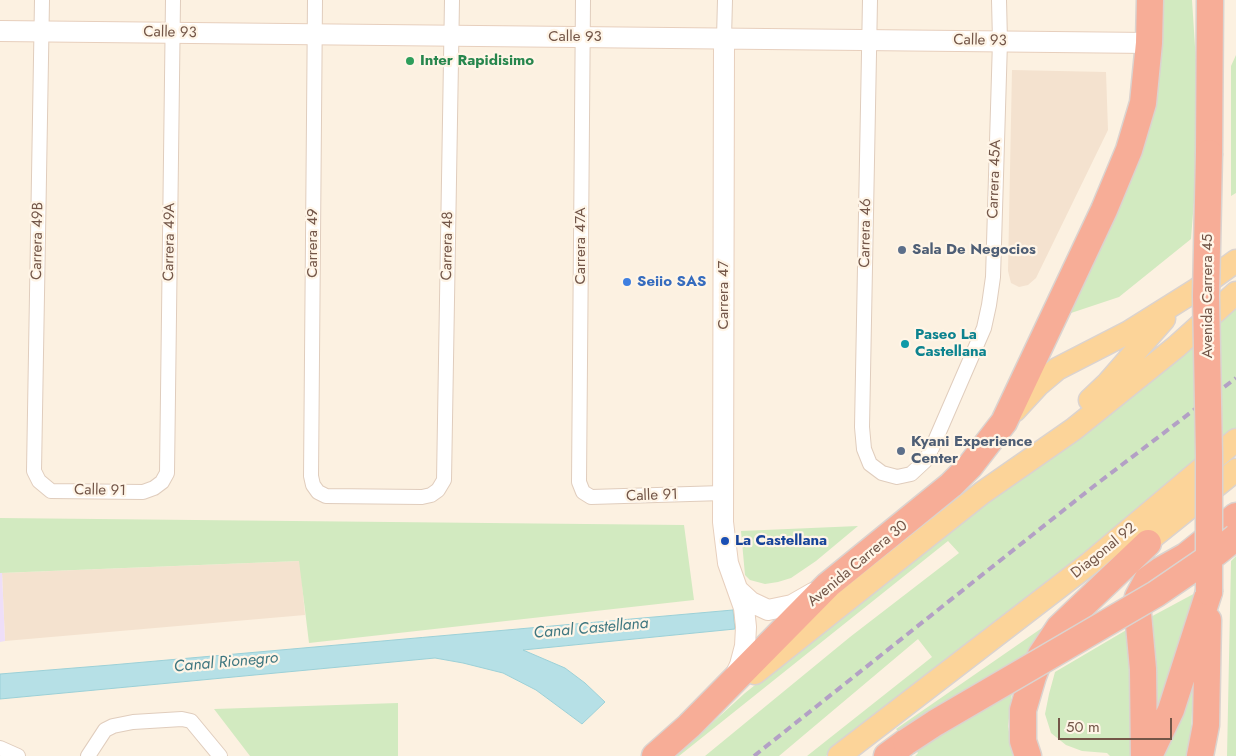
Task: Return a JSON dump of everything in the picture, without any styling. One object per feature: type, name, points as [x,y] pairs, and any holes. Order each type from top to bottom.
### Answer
[{"type":"highway","points":[[1004,422],[1100,219],[1130,150],[1143,103],[1149,43],[1150,0]]},
{"type":"highway","name":"Avenida Carrera 45","points":[[1200,756],[1206,725],[1209,592],[1206,296],[1210,0]]},
{"type":"highway","name":"Avenida Carrera 30","points":[[655,756],[689,726],[828,585],[951,486],[970,466],[1004,422]]},
{"type":"highway","points":[[1149,753],[1138,596],[1147,580],[1198,546],[1236,516]]},
{"type":"highway","points":[[896,749],[935,723],[1156,594],[1236,537]]},
{"type":"highway","points":[[1028,755],[1022,726],[1023,710],[1033,676],[1045,648],[1059,628],[1148,543]]},
{"type":"highway","points":[[1149,753],[1171,710],[1209,592]]},
{"type":"main road","points":[[1004,422],[1038,384],[1057,369],[1129,332],[1196,290],[1236,261]]},
{"type":"main road","points":[[1014,470],[1108,383],[1162,320],[1196,290]]},
{"type":"main road","points":[[1014,470],[1074,429],[1176,347],[1236,293]]},
{"type":"main road","name":"Diagonal 92","points":[[839,756],[1090,563],[1236,440]]},
{"type":"main road","name":"Avenida Carrera 30","points":[[689,726],[860,589],[1014,470]]},
{"type":"main road","name":"Diagonal 92","points":[[969,657],[1100,576],[1148,543],[1236,470]]},
{"type":"street","name":"Carrera 49B","points":[[38,481],[34,471],[42,0]]},
{"type":"street","name":"Carrera 49A","points":[[162,482],[167,473],[173,0]]},
{"type":"street","name":"Carrera 49","points":[[315,0],[311,476],[313,485],[318,492],[326,496],[422,497],[431,495],[438,490]]},
{"type":"street","name":"Carrera 48","points":[[438,490],[444,480],[452,0]]},
{"type":"street","name":"Carrera 47A","points":[[583,0],[579,482],[583,492]]},
{"type":"street","name":"Carrera 47","points":[[724,0],[723,522],[728,563],[744,608],[746,627],[745,646],[740,665],[732,682]]},
{"type":"street","name":"Carrera 46","points":[[870,0],[862,427],[864,449],[870,464]]},
{"type":"street","name":"Carrera 45A","points":[[870,464],[882,473],[897,477],[911,474],[925,461],[984,328],[992,277],[1000,41],[999,0]]},
{"type":"street","name":"Calle 93","points":[[0,31],[1149,43]]},
{"type":"street","name":"Calle 91","points":[[38,481],[51,491],[144,492],[162,482]]},
{"type":"street","name":"Calle 91","points":[[583,492],[590,497],[723,494]]},
{"type":"street","points":[[737,589],[751,602],[768,610],[792,605],[828,585]]},
{"type":"street","points":[[88,756],[105,730],[113,726],[133,722],[182,719],[192,721],[220,756]]},
{"type":"street","points":[[1206,725],[1206,756]]},
{"type":"street","points":[[0,748],[18,756]]},
{"type":"shaded area","points":[[1012,70],[1106,72],[1108,130],[1036,278],[1028,285],[1019,287],[1011,283],[1008,271]]},
{"type":"shaded area","points":[[300,561],[305,615],[5,641],[2,573]]},
{"type":"shaded area","points":[[0,573],[2,573],[5,641],[0,642]]},
{"type":"green space","points":[[1159,0],[1192,0],[1200,124],[1191,239],[1119,297],[1065,315],[1156,107]]},
{"type":"green space","points":[[1236,55],[1236,193],[1231,196],[1231,66]]},
{"type":"green space","points":[[1236,304],[1236,430],[1172,486],[826,756],[807,756],[932,657],[918,639],[779,756],[705,756],[850,637],[959,553],[948,541],[679,756],[676,756],[745,693]]},
{"type":"green space","points":[[0,518],[684,525],[694,600],[309,643],[299,561],[0,573]]},
{"type":"green space","points":[[858,526],[816,561],[791,578],[765,584],[750,580],[745,575],[741,531]]},
{"type":"green space","points":[[1236,556],[1236,756],[1227,756],[1231,561]]},
{"type":"green space","points":[[1199,591],[1166,691],[1150,730],[1145,620]]},
{"type":"green space","points":[[1052,621],[1012,693],[1008,726],[1013,756],[915,756],[918,753],[896,729]]},
{"type":"green space","points":[[1128,629],[1134,756],[1110,756],[1107,753],[1082,751],[1066,745],[1051,733],[1045,714],[1055,672]]},
{"type":"green space","points":[[1194,666],[1190,756],[1163,756],[1173,725]]},
{"type":"green space","points":[[398,703],[398,756],[250,756],[214,709]]},
{"type":"water","points":[[733,610],[735,629],[523,650],[565,668],[585,683],[605,702],[582,724],[536,690],[503,673],[435,658],[0,699],[0,674]]},
{"type":"railway","points":[[754,756],[1094,486],[1236,378]]},
{"type":"place","name":"Inter Rapidisimo","points":[[410,61]]},
{"type":"place","name":"Sala De Negocios","points":[[902,250]]},
{"type":"place","name":"Seiio SAS","points":[[627,282]]},
{"type":"place","name":"Paseo La Castellana","points":[[905,344]]},
{"type":"place","name":"Kyani Experience Center","points":[[901,451]]},
{"type":"place","name":"La Castellana","points":[[725,541]]},
{"type":"water label","name":"Canal Castellana","points":[[591,629]]},
{"type":"water label","name":"Canal Rionegro","points":[[226,663]]}]
